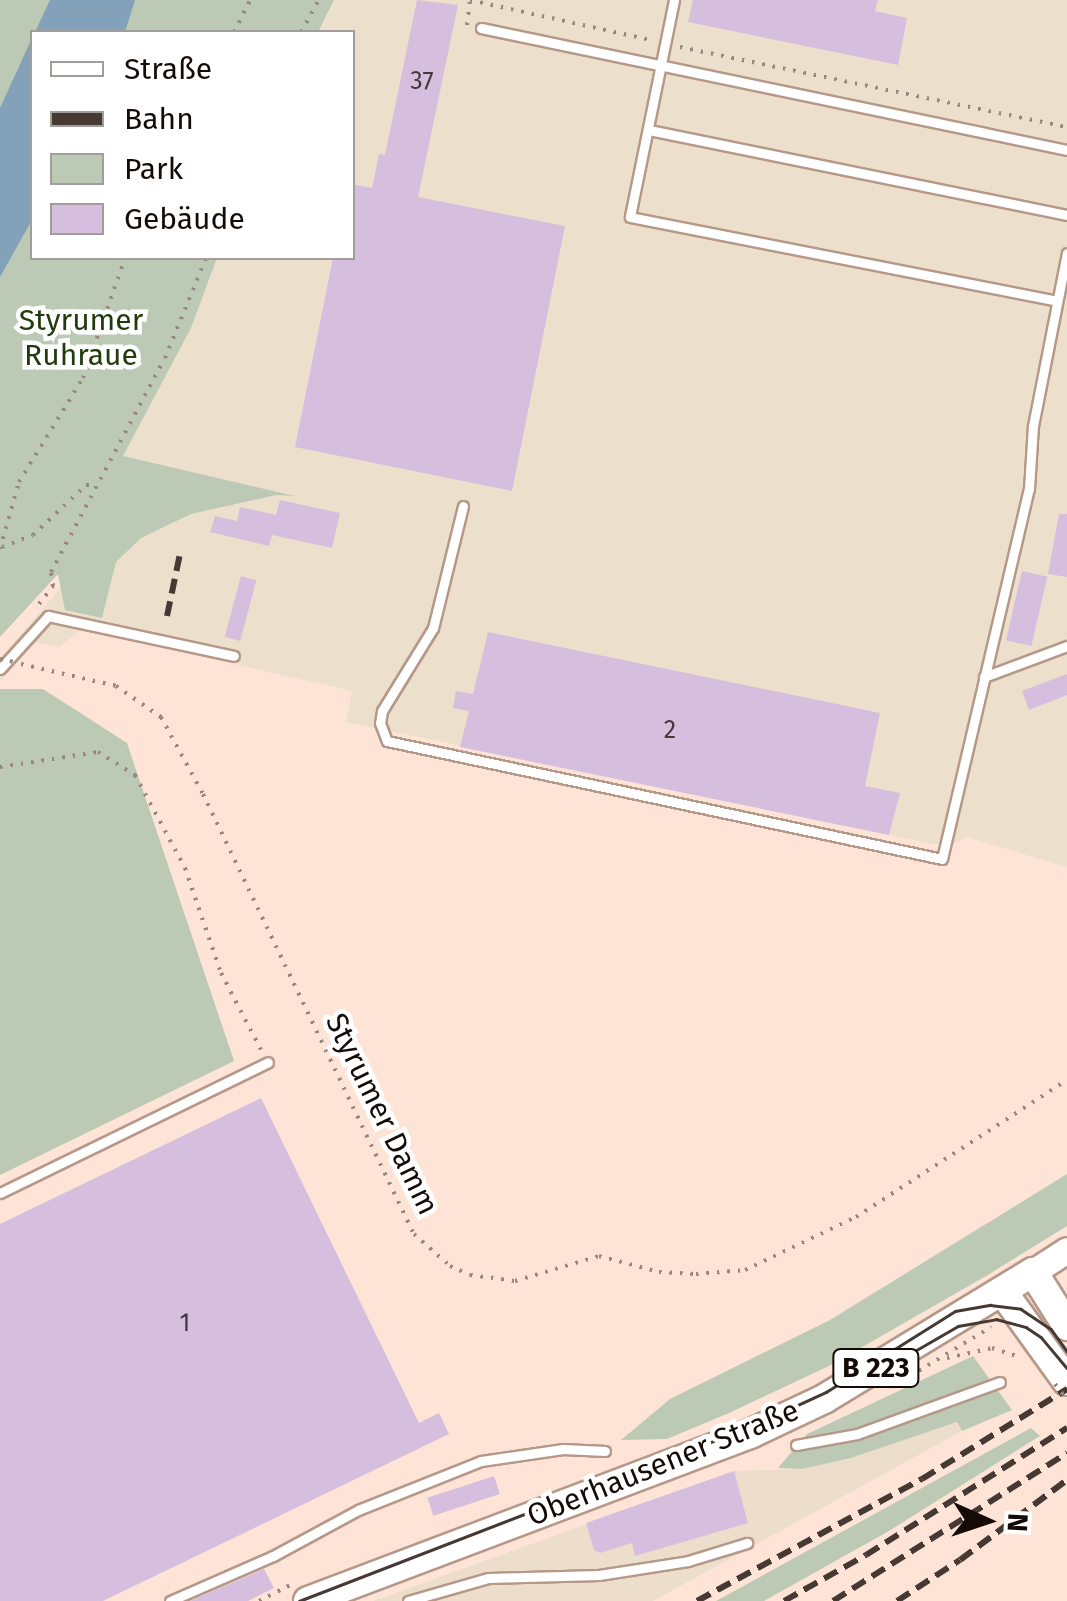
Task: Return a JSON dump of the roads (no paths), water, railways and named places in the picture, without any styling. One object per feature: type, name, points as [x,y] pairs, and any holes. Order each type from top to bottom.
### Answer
[{"type":"main road","points":[[1017,1281],[1067,1250]]},
{"type":"main road","points":[[1017,1281],[1067,1326]]},
{"type":"main road","points":[[1017,1281],[1060,1384]]},
{"type":"main road","name":"Oberhausener Straße","points":[[300,1593],[729,1442],[824,1399],[1017,1281]]},
{"type":"lane","points":[[674,0],[630,216],[1057,301]]},
{"type":"lane","points":[[481,28],[1067,150]]},
{"type":"lane","points":[[649,130],[1067,215]]},
{"type":"lane","points":[[463,506],[433,628],[382,711],[381,730],[394,745],[942,858],[1029,489],[1032,426],[1067,252]]},
{"type":"lane","points":[[0,669],[48,616],[234,656]]},
{"type":"lane","points":[[984,677],[1067,646]]},
{"type":"lane","points":[[0,1193],[268,1062]]},
{"type":"lane","points":[[796,1445],[858,1434],[1000,1382]]},
{"type":"lane","points":[[170,1601],[273,1556],[358,1510],[481,1461],[563,1449],[605,1452]]},
{"type":"lane","points":[[408,1601],[488,1578],[599,1575],[688,1561],[747,1543]]},
{"type":"water","points":[[50,0],[135,0],[126,30],[36,30]]},
{"type":"water","points":[[30,42],[30,224],[0,277],[0,108]]},
{"type":"tram line","points":[[299,1601],[750,1427],[826,1392],[955,1311],[990,1305],[1021,1309],[1051,1329],[1067,1351]]},
{"type":"tram line","points":[[913,1352],[958,1326],[996,1319],[1026,1327],[1041,1337],[1067,1368]]},
{"type":"railway","points":[[167,616],[181,549]]},
{"type":"railway","points":[[697,1601],[922,1479],[1067,1389]]},
{"type":"railway","points":[[784,1601],[866,1555],[1067,1428]]},
{"type":"railway","points":[[833,1601],[1067,1453]]},
{"type":"railway","points":[[897,1601],[960,1560],[1067,1480]]},
{"type":"park label","name":"Styrumer Ruhraue","points":[[81,337]]}]
